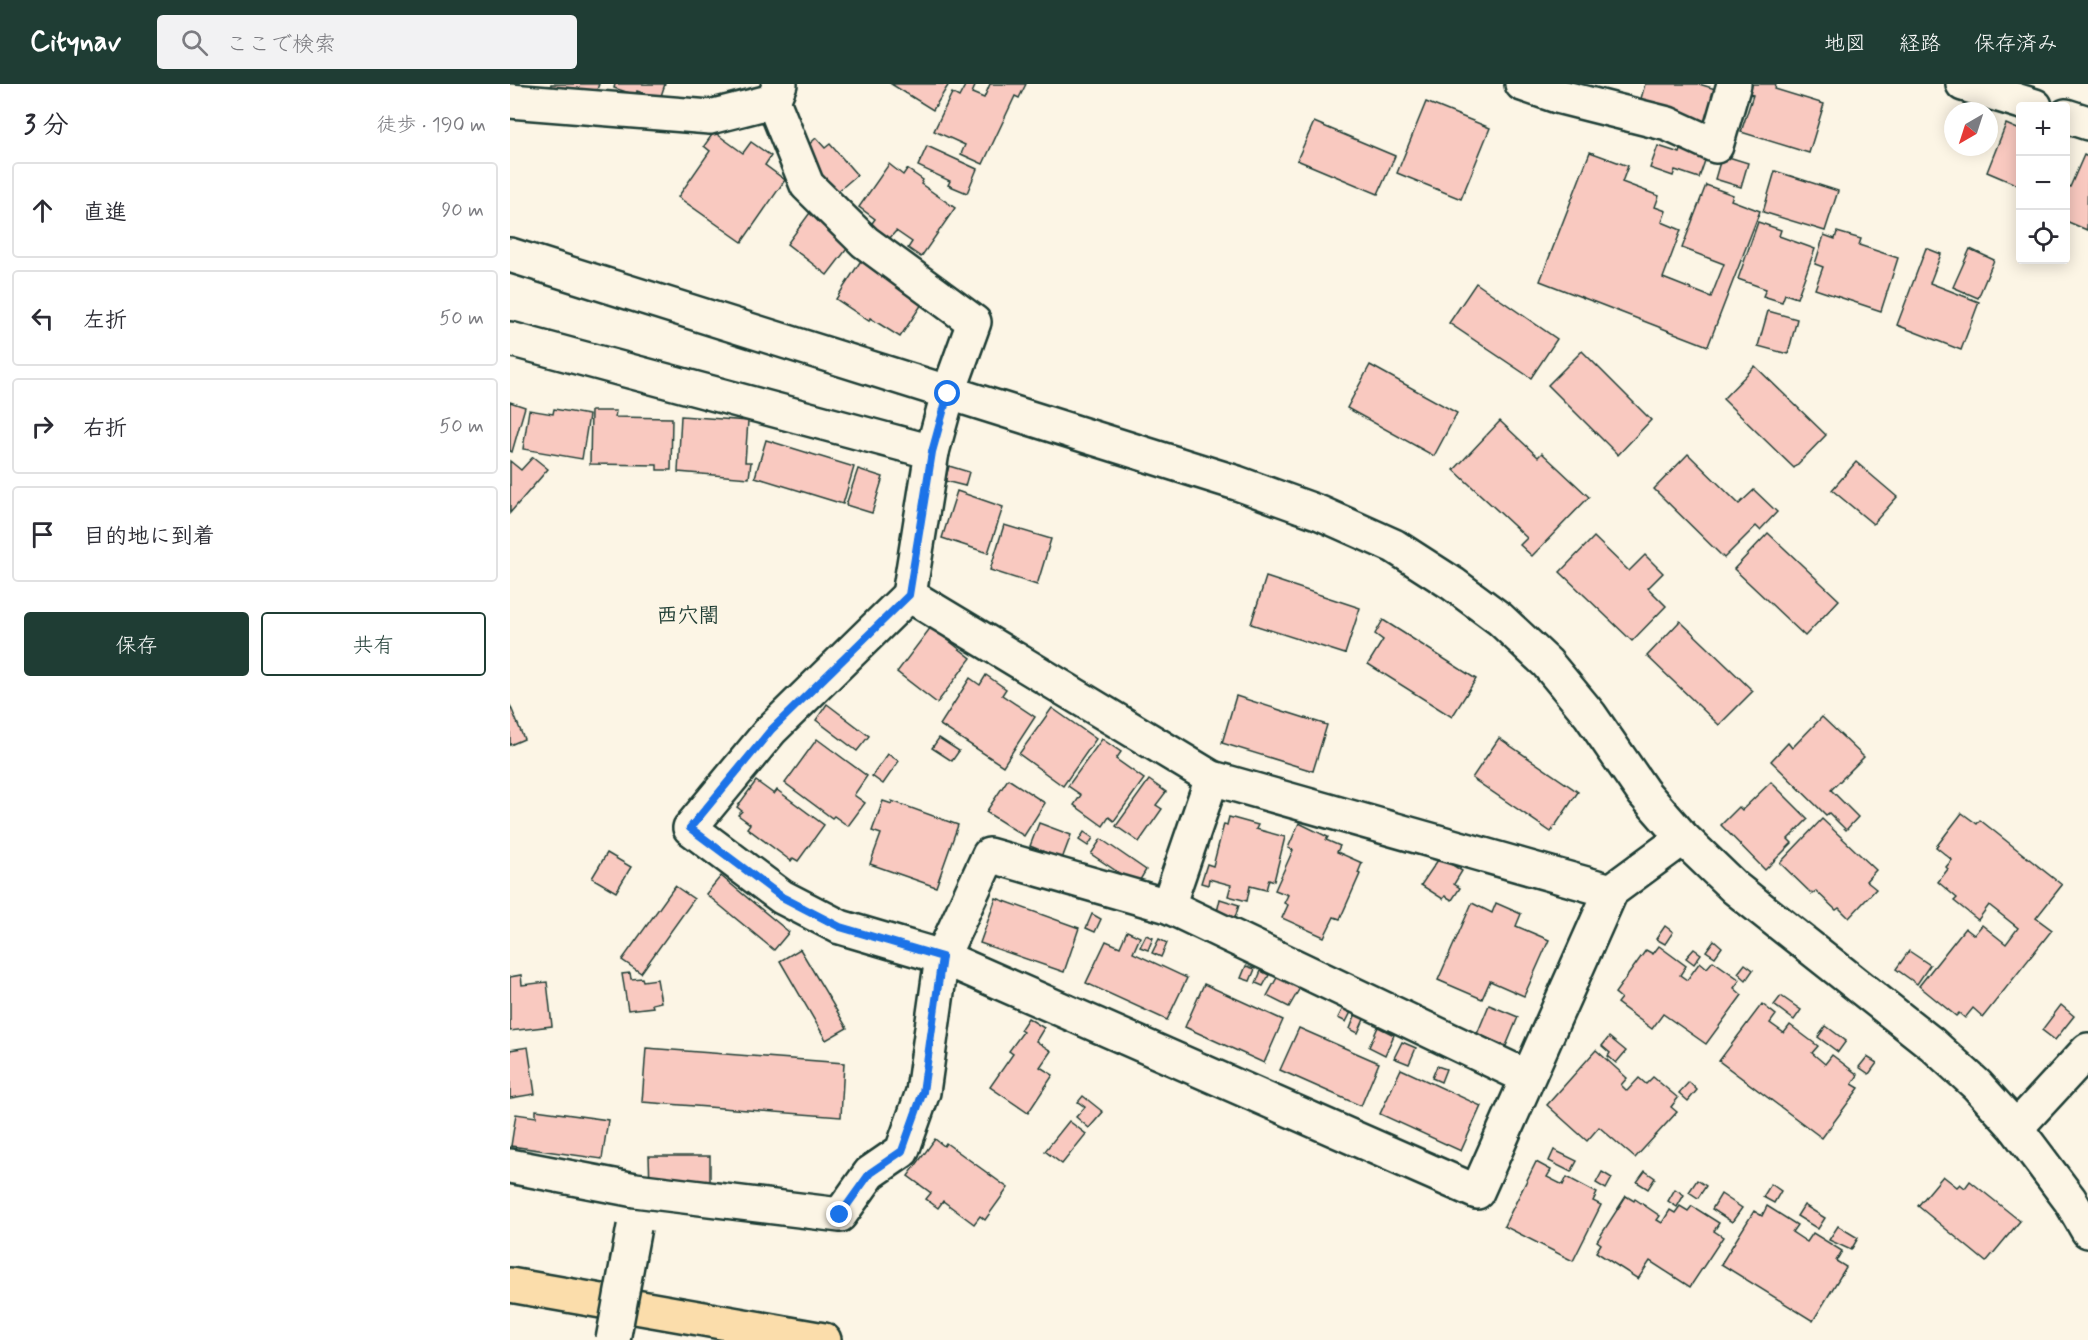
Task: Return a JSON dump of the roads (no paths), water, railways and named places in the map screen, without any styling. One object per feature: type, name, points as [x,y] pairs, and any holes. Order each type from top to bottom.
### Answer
[{"type":"highway","points":[[510,1285],[824,1340]]},
{"type":"street","points":[[1522,84],[1557,96],[1668,124],[1716,146],[1734,84]]},
{"type":"street","points":[[1963,84],[2022,102]]},
{"type":"street","points":[[510,101],[710,117],[776,93],[807,185],[865,243],[974,322],[948,394],[932,452],[909,595],[771,730],[690,828],[782,897],[840,927],[942,957],[1477,1192],[1611,891],[1683,838]]},
{"type":"street","points":[[2070,117],[2088,123]]},
{"type":"street","points":[[510,255],[1237,483],[1320,513],[1394,546],[1453,584],[1500,619],[1547,663],[1590,715],[1643,792],[1683,838],[1736,888],[1932,1044],[1977,1085],[2016,1128],[2070,1200],[2088,1231]]},
{"type":"street","points":[[510,339],[932,452]]},
{"type":"street","points":[[909,595],[1212,778],[1611,891]]},
{"type":"street","points":[[1168,906],[1212,778]]},
{"type":"street","points":[[510,1166],[635,1190],[840,1215],[870,1173],[902,1151],[923,1092],[942,957],[989,855],[1168,906],[1527,1077]]},
{"type":"street","points":[[2016,1128],[2088,1050]]},
{"type":"street","points":[[613,1340],[634,1227],[635,1190]]},
{"type":"district","name":"西穴闇","points":[[688,616]]}]
